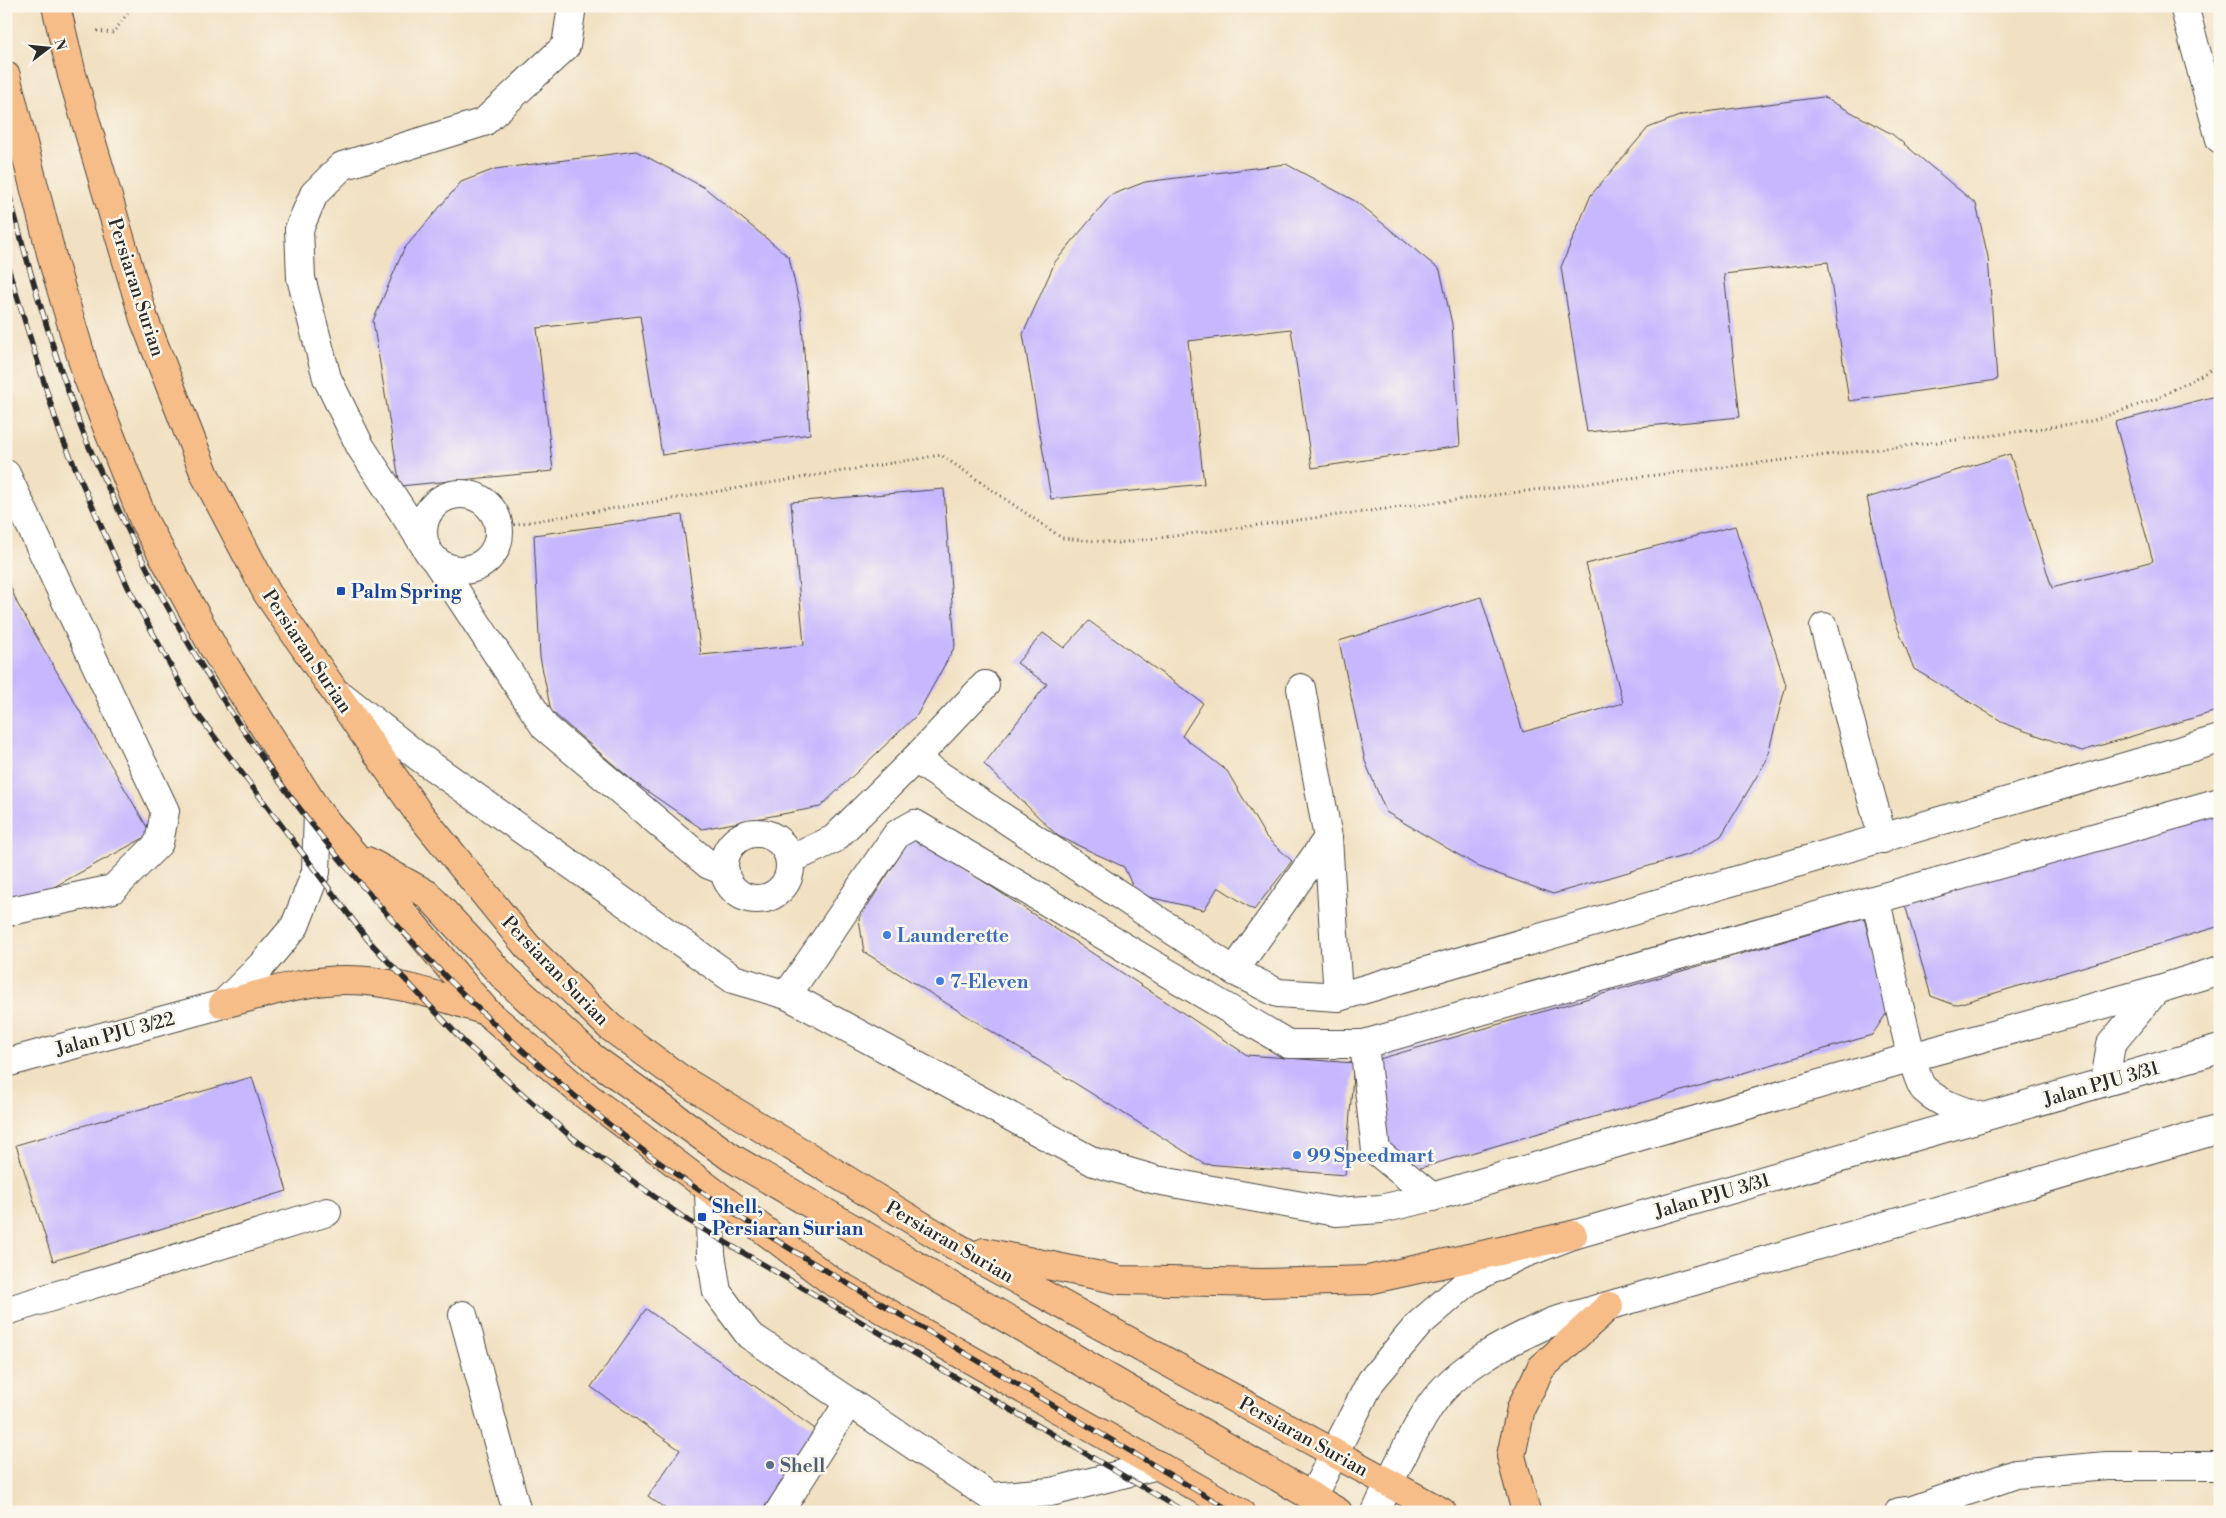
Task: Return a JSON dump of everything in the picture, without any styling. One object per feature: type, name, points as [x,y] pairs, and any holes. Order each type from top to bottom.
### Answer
[{"type":"main road","name":"Persiaran Surian","points":[[56,6],[72,75],[144,319],[206,475],[268,593],[333,689],[417,811],[526,946],[610,1027],[681,1079],[956,1246],[1442,1512]]},
{"type":"main road","points":[[6,76],[54,265],[84,367],[144,521],[213,647],[318,812],[486,1011],[576,1088],[830,1280],[1240,1512]]},
{"type":"main road","points":[[352,852],[427,894],[506,979],[593,1058],[732,1158],[1338,1512]]},
{"type":"main road","points":[[223,1004],[296,985],[348,980],[416,989],[486,1011]]},
{"type":"main road","points":[[956,1246],[1120,1280],[1263,1283],[1368,1280],[1573,1235]]},
{"type":"main road","points":[[1526,1512],[1511,1456],[1521,1408],[1541,1368],[1609,1306]]},
{"type":"street","points":[[572,6],[566,46],[484,122],[342,166],[314,194],[299,229],[301,278],[327,378],[360,446],[545,727],[709,865],[725,871]]},
{"type":"street","points":[[2184,6],[2220,139]]},
{"type":"street","points":[[6,474],[165,811],[160,843],[113,889],[6,912]]},
{"type":"street","points":[[463,494],[486,504],[495,514],[499,526],[496,546],[485,562],[474,568],[461,570],[448,568],[431,555],[423,537],[427,517],[438,501],[450,495],[463,494]]},
{"type":"street","points":[[1824,627],[1883,839]]},
{"type":"street","points":[[790,860],[834,839],[915,759],[984,685]]},
{"type":"street","points":[[1300,688],[1328,838],[1338,997]]},
{"type":"street","points":[[333,689],[419,757],[733,979],[786,995],[1094,1162],[1156,1180],[1336,1212],[1381,1209],[1432,1197],[1912,1057],[2156,990],[2220,970]]},
{"type":"street","points":[[915,759],[1234,971],[1278,993],[1338,997],[2220,739]]},
{"type":"street","points":[[786,995],[897,834],[915,824],[1288,1044],[1364,1044],[1876,901],[2220,802]]},
{"type":"street","points":[[223,1004],[262,965],[295,926],[316,872],[318,812]]},
{"type":"street","points":[[752,833],[772,836],[786,850],[790,860],[790,872],[786,882],[769,897],[757,899],[746,897],[736,891],[728,882],[725,871],[727,851],[742,836],[752,833]]},
{"type":"street","points":[[1234,971],[1328,838]]},
{"type":"street","points":[[1876,901],[1912,1057],[1922,1088],[1957,1110],[1982,1117]]},
{"type":"street","points":[[2105,1082],[2111,1044],[2156,990]]},
{"type":"street","name":"Jalan PJU 3/22","points":[[6,1063],[223,1004]]},
{"type":"street","points":[[1364,1044],[1376,1151],[1432,1197]]},
{"type":"street","name":"Jalan PJU 3/31","points":[[1312,1497],[1371,1381],[1419,1324],[1470,1280],[1518,1256],[1573,1235],[2220,1048]]},
{"type":"street","points":[[1376,1512],[1389,1483],[1431,1405],[1463,1372],[1504,1344],[1552,1322],[2220,1129]]},
{"type":"street","points":[[709,1190],[711,1254],[717,1292],[749,1335],[991,1497],[1051,1492],[1158,1465]]},
{"type":"street","points":[[6,1311],[327,1212]]},
{"type":"street","points":[[463,1315],[517,1512]]},
{"type":"street","points":[[779,1512],[849,1402]]},
{"type":"street","points":[[1899,1512],[1913,1510],[2016,1474],[2106,1466],[2220,1466]]},
{"type":"path","points":[[113,33],[133,6]]},
{"type":"path","points":[[499,526],[941,455],[1062,538],[1118,543],[1615,480],[1981,437],[2090,420],[2156,399],[2220,365]]},
{"type":"building","points":[[1823,97],[1892,134],[1976,204],[1988,257],[1997,380],[1849,401],[1828,262],[1724,274],[1740,417],[1587,432],[1561,267],[1591,195],[1648,128],[1682,115]]},
{"type":"building","points":[[636,151],[705,188],[789,257],[801,311],[810,434],[662,455],[640,316],[537,328],[553,471],[400,486],[373,321],[404,249],[461,182],[495,169]]},
{"type":"building","points":[[1286,164],[1355,201],[1440,270],[1452,324],[1460,446],[1312,468],[1291,329],[1188,341],[1204,484],[1051,499],[1023,334],[1055,262],[1111,195],[1145,182]]},
{"type":"building","points":[[2220,395],[2220,710],[2082,751],[2008,725],[1914,669],[1894,618],[1867,498],[2010,454],[2052,588],[2153,561],[2115,422]]},
{"type":"building","points":[[944,489],[955,646],[917,715],[820,807],[702,829],[634,782],[551,711],[540,657],[534,535],[682,515],[701,655],[804,645],[791,502]]},
{"type":"building","points":[[1735,526],[1786,685],[1766,761],[1721,836],[1690,854],[1553,894],[1479,867],[1386,812],[1365,761],[1339,641],[1481,597],[1523,732],[1623,703],[1586,564]]},
{"type":"building","points":[[6,575],[17,603],[151,834],[6,913]]},
{"type":"building","points":[[1089,621],[1203,703],[1182,736],[1227,771],[1266,837],[1292,861],[1254,910],[1218,887],[1204,910],[1136,894],[1124,867],[1058,836],[984,764],[1047,684],[1017,663],[1043,633],[1064,648]]},
{"type":"building","points":[[2220,810],[2220,926],[1955,1005],[1931,996],[1904,901]]},
{"type":"building","points":[[913,835],[1247,1055],[1354,1063],[1345,1175],[1205,1164],[864,952],[859,919]]},
{"type":"building","points":[[1864,918],[1888,1011],[1872,1035],[1417,1169],[1385,1151],[1376,1060]]},
{"type":"building","points":[[252,1077],[287,1191],[53,1261],[16,1145]]},
{"type":"building","points":[[646,1309],[818,1431],[761,1512],[670,1512],[648,1496],[680,1450],[591,1387]]},
{"type":"railway","points":[[6,182],[40,304],[80,425],[119,511],[162,597],[211,681],[265,761],[323,838],[385,912],[451,982],[521,1049],[594,1112],[669,1169],[747,1222],[828,1272],[1233,1512]]},
{"type":"railway","points":[[6,261],[60,433],[128,587],[195,711],[368,940],[464,1042],[570,1136],[684,1218],[1185,1512]]},
{"type":"place","name":"Palm Spring","points":[[341,591]]},
{"type":"place","name":"Launderette","points":[[887,935]]},
{"type":"place","name":"7-Eleven","points":[[940,981]]},
{"type":"place","name":"99 Speedmart","points":[[1297,1155]]},
{"type":"place","name":"Shell, Persiaran Surian","points":[[702,1217]]},
{"type":"place","name":"Shell","points":[[770,1465]]}]
